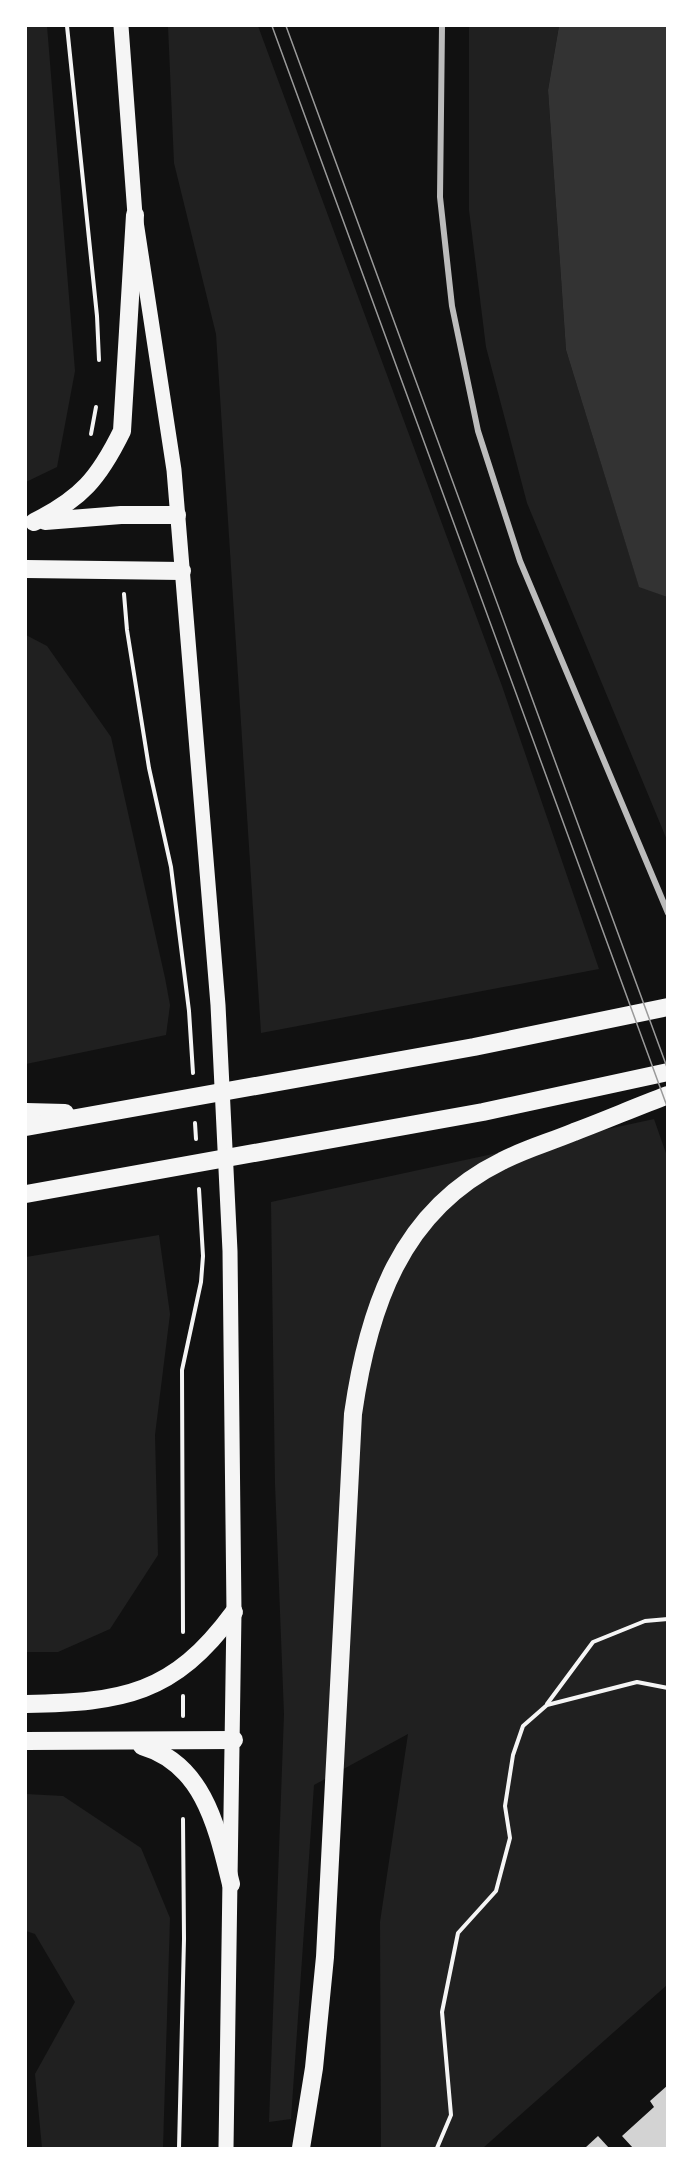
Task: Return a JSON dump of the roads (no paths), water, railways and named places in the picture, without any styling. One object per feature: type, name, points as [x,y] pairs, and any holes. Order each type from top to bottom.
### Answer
[{"type":"highway","points":[[30,522],[64,507],[92,480],[107,462],[122,431],[135,215]]},
{"type":"highway","points":[[30,522],[121,515],[177,515]]},
{"type":"highway","points":[[26,569],[182,571]]},
{"type":"highway","points":[[26,1128],[474,1047],[668,1007]]},
{"type":"highway","points":[[26,1194],[483,1112],[668,1072]]},
{"type":"highway","points":[[301,2148],[314,2068],[325,1957],[353,1414],[359,1370],[381,1294],[400,1255],[419,1226],[464,1185],[501,1161],[668,1095]]},
{"type":"highway","points":[[26,1112],[112,1114]]},
{"type":"highway","points":[[26,1704],[112,1699],[158,1683],[183,1668],[213,1640],[234,1612]]},
{"type":"highway","points":[[26,1741],[234,1740]]},
{"type":"highway","points":[[126,1741],[162,1752],[183,1768],[194,1782],[217,1829],[231,1884]]},
{"type":"main road","points":[[121,26],[135,215],[174,470],[218,1005],[230,1251],[234,1612],[234,1740],[226,2148]]},
{"type":"street","points":[[442,26],[440,197],[452,306],[478,431],[520,561],[668,913]]},
{"type":"tram line","points":[[272,26],[668,1109]]},
{"type":"tram line","points":[[286,26],[668,1070]]}]
